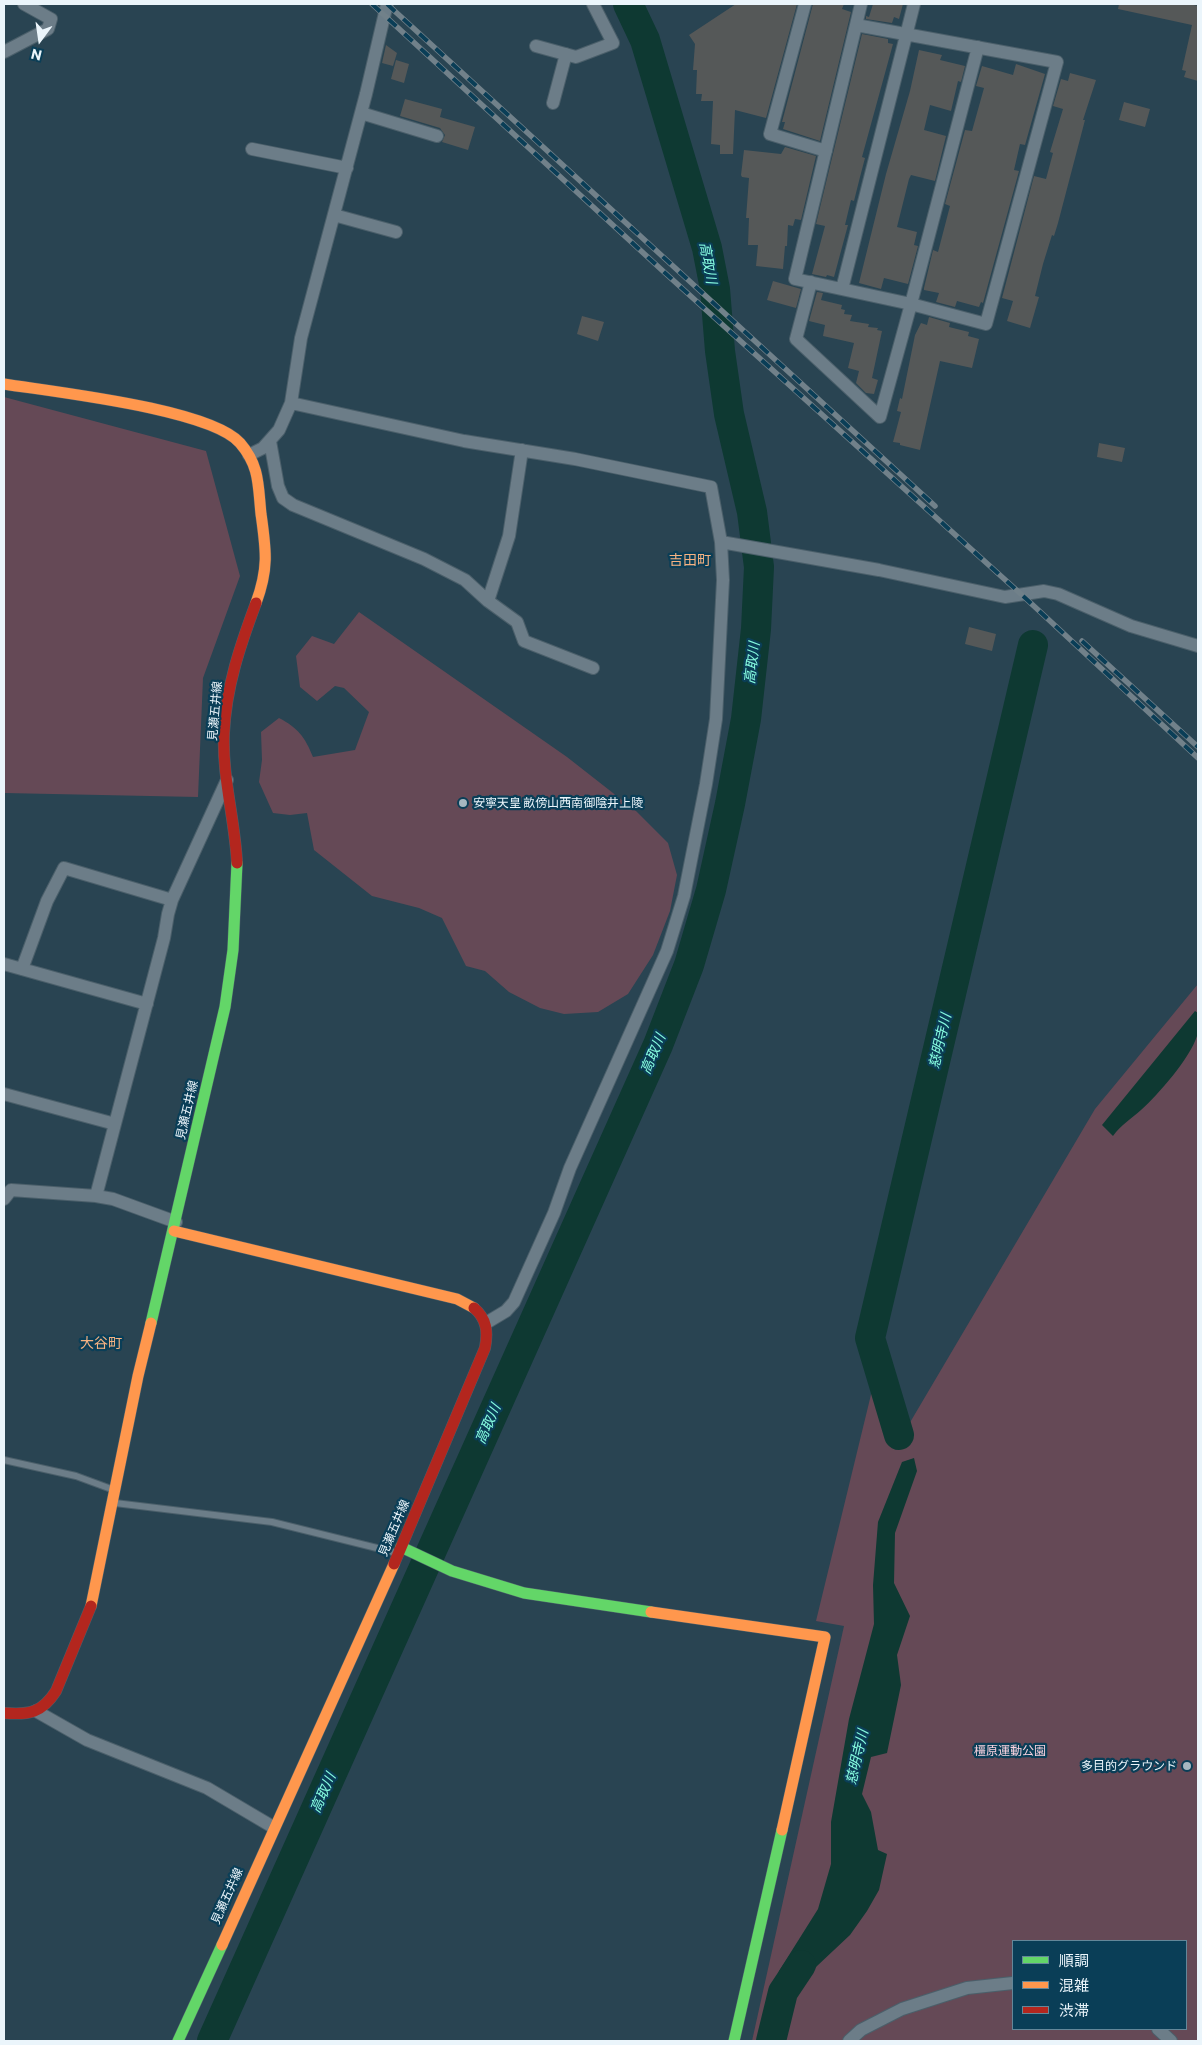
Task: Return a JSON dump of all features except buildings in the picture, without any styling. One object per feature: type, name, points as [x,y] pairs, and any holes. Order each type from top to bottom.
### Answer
[{"type":"main road","name":"見瀬五井線","points":[[4,384],[104,400],[196,419],[214,425],[230,435],[250,455],[256,468],[266,561],[260,592],[239,648],[231,678],[224,734],[237,872],[230,981],[175,1226],[138,1376],[99,1579],[86,1623],[56,1691],[48,1704],[36,1711]]},
{"type":"main road","points":[[175,1226],[457,1299],[470,1304],[480,1311],[486,1323]]},
{"type":"main road","name":"見瀬五井線","points":[[178,2041],[274,1828],[403,1551],[485,1348],[488,1334],[486,1323]]},
{"type":"main road","points":[[403,1551],[452,1571],[524,1594],[825,1637],[734,2041]]},
{"type":"main road","points":[[4,1713],[20,1714],[36,1711]]},
{"type":"street","points":[[4,52],[48,29],[51,18],[24,4]]},
{"type":"street","points":[[250,455],[262,448],[279,430],[291,403],[301,338],[347,168],[387,4]]},
{"type":"street","points":[[536,46],[576,57],[613,43],[593,4]]},
{"type":"street","points":[[805,4],[770,134],[826,151]]},
{"type":"street","points":[[856,25],[1057,62],[986,324],[911,304],[795,279],[861,4]]},
{"type":"street","points":[[842,289],[914,4]]},
{"type":"street","points":[[811,282],[796,339],[880,417],[978,47]]},
{"type":"street","points":[[553,103],[566,54]]},
{"type":"street","points":[[361,113],[437,136]]},
{"type":"street","points":[[252,149],[347,168]]},
{"type":"street","points":[[334,215],[396,232]]},
{"type":"street","points":[[291,403],[464,441],[575,459],[711,487],[726,543],[716,719],[706,784],[677,923],[667,951],[570,1168],[554,1213],[514,1302],[506,1312],[486,1323]]},
{"type":"street","points":[[270,441],[278,486],[283,498],[293,505],[424,559],[465,580],[488,601],[517,622],[524,641],[593,668]]},
{"type":"street","points":[[488,601],[509,536],[522,450]]},
{"type":"street","points":[[726,543],[879,570],[1005,597],[1044,591],[1058,594],[1131,626],[1198,646]]},
{"type":"street","points":[[96,1196],[164,938],[172,900],[227,780]]},
{"type":"street","points":[[22,969],[47,901],[64,868],[172,900]]},
{"type":"street","points":[[4,964],[147,1004]]},
{"type":"street","points":[[4,1094],[115,1124]]},
{"type":"street","points":[[4,1199],[12,1190],[96,1196],[113,1199],[175,1226]]},
{"type":"street","points":[[36,1711],[87,1740],[206,1788],[274,1828]]},
{"type":"street","points":[[849,2041],[861,2030],[902,2009],[967,1988],[1012,1983]]},
{"type":"street","points":[[1159,2030],[1171,2041]]},
{"type":"lane","points":[[4,1460],[76,1476],[116,1490]]},
{"type":"lane","points":[[113,1503],[272,1522],[403,1551]]},
{"type":"green space","points":[[4,397],[206,451],[240,576],[203,678],[198,797],[4,793]]},
{"type":"green space","points":[[359,612],[567,757],[636,811],[668,843],[677,875],[670,911],[653,955],[628,994],[598,1012],[564,1014],[540,1008],[509,992],[485,971],[466,966],[442,918],[419,908],[372,896],[314,850],[307,813],[290,815],[273,813],[259,782],[262,760],[261,732],[279,718],[300,734],[313,757],[355,750],[369,712],[344,688],[335,686],[317,701],[300,687],[296,656],[312,636],[334,644]]},
{"type":"green space","name":"橿原運動公園","points":[[1198,984],[1198,2041],[752,2041],[844,1626],[816,1621],[876,1374],[894,1445],[902,1436],[1095,1109]]},
{"type":"water","points":[[1195,1011],[1198,1013],[1198,1034],[1188,1055],[1156,1095],[1113,1136],[1102,1125]]},
{"type":"water","points":[[914,1458],[917,1471],[895,1533],[894,1583],[910,1616],[897,1655],[901,1685],[887,1753],[871,1757],[862,1794],[871,1812],[878,1850],[887,1854],[879,1890],[850,1935],[817,1966],[788,2001],[772,1997],[779,1971],[818,1909],[831,1864],[831,1822],[849,1719],[874,1624],[873,1585],[878,1522],[902,1462]]},
{"type":"waterway","name":"高取川","points":[[212,2041],[658,1045],[689,965],[711,890],[730,804],[746,719],[756,629],[759,567],[752,512],[729,414],[720,351],[715,289],[707,248],[645,40],[628,4]]},
{"type":"waterway","name":"慈明寺川","points":[[899,1435],[870,1338],[1033,645]]},
{"type":"waterway","name":"慈明寺川","points":[[771,2041],[783,1992],[801,1965]]},
{"type":"railway","points":[[372,4],[664,272],[1022,595],[1198,758]]},
{"type":"railway","points":[[387,4],[935,506]]},
{"type":"railway","points":[[1082,641],[1198,747]]},
{"type":"traffic: fast","points":[[151,1323],[225,1007],[233,950],[237,863]]},
{"type":"traffic: fast","points":[[401,1547],[452,1571],[524,1593],[651,1612]]},
{"type":"traffic: fast","points":[[734,2041],[782,1830]]},
{"type":"traffic: fast","points":[[178,2041],[222,1945]]},
{"type":"traffic: slow","points":[[4,384],[93,397],[165,412],[198,421],[223,431],[240,443],[255,468],[264,538],[265,569],[256,603]]},
{"type":"traffic: slow","points":[[174,1231],[457,1299],[474,1308]]},
{"type":"traffic: slow","points":[[91,1606],[138,1376],[151,1323]]},
{"type":"traffic: slow","points":[[222,1945],[394,1564]]},
{"type":"traffic: slow","points":[[651,1612],[825,1637],[782,1830]]},
{"type":"traffic: jam","points":[[237,863],[225,766],[225,716],[235,667],[256,603]]},
{"type":"traffic: jam","points":[[394,1564],[485,1348],[486,1326],[482,1317],[474,1308]]},
{"type":"traffic: jam","points":[[4,1713],[28,1713],[40,1708],[51,1698],[56,1691],[91,1606]]},
{"type":"place","name":"安寧天皇 畝傍山西南御陰井上陵","points":[[463,803]]},
{"type":"place","name":"多目的グラウンド","points":[[1187,1766]]},
{"type":"district","name":"吉田町","points":[[690,560]]},
{"type":"district","name":"大谷町","points":[[101,1343]]}]
